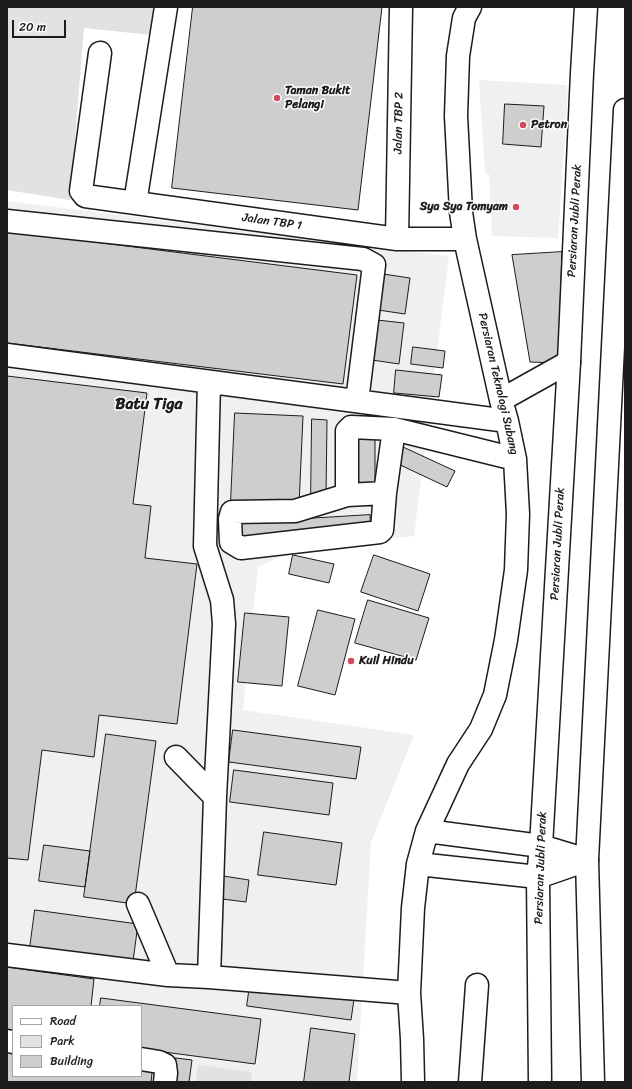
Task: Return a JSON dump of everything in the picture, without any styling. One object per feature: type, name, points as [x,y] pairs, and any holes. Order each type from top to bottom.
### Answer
[{"type":"street","points":[[135,203],[166,7]]},
{"type":"street","name":"Jalan TBP 2","points":[[397,239],[401,7]]},
{"type":"street","name":"Persiaran Teknologi Subang","points":[[413,1082],[409,993],[413,908],[418,864],[427,830],[458,764],[481,729],[495,695],[506,640],[516,570],[518,514],[515,459],[465,239],[461,212],[456,116],[457,71],[464,18],[470,7]]},
{"type":"street","name":"Persiaran Jubli Perak","points":[[540,1082],[538,877],[568,362],[586,7]]},
{"type":"street","name":"Jalan TBP 1","points":[[100,53],[81,191],[85,196],[397,239],[465,239]]},
{"type":"street","points":[[593,1082],[587,860],[622,221],[625,110]]},
{"type":"street","points":[[7,221],[363,259],[374,265],[357,401]]},
{"type":"street","points":[[7,355],[507,421]]},
{"type":"street","points":[[501,400],[568,362]]},
{"type":"street","points":[[209,382],[205,546],[222,600],[224,624],[215,797],[209,977]]},
{"type":"street","points":[[347,495],[347,431],[351,427],[394,429],[515,459]]},
{"type":"street","points":[[385,493],[347,495],[295,511],[232,512],[230,519],[231,542],[241,548],[380,532],[382,530],[385,493],[394,429]]},
{"type":"street","points":[[176,756],[215,797]]},
{"type":"street","points":[[427,830],[541,846],[587,860]]},
{"type":"street","points":[[418,864],[538,877],[587,860]]},
{"type":"street","points":[[138,904],[168,975]]},
{"type":"street","points":[[7,955],[168,975],[409,993]]},
{"type":"street","points":[[470,1082],[477,985]]},
{"type":"street","points":[[142,1059],[159,1062],[166,1065],[165,1082]]},
{"type":"shaded area","points":[[479,80],[567,85],[568,90],[558,238],[492,236],[489,174],[485,173]]},
{"type":"shaded area","points":[[7,201],[449,256],[414,536],[300,548],[258,567],[243,710],[414,735],[371,842],[357,1082],[7,1082]]},
{"type":"green space","points":[[7,7],[162,7],[161,36],[84,28],[70,200],[7,190]]},
{"type":"green space","points":[[198,1065],[252,1072],[251,1082],[196,1082]]},
{"type":"building","name":"Taman Bukit Pelangi","points":[[193,7],[382,7],[358,210],[172,188]]},
{"type":"building","name":"Petron","points":[[505,104],[544,106],[541,147],[503,144]]},
{"type":"building","points":[[7,231],[357,275],[343,384],[7,343]]},
{"type":"building","points":[[562,252],[558,363],[530,362],[512,255]]},
{"type":"building","points":[[383,274],[410,278],[405,314],[378,310]]},
{"type":"building","points":[[377,320],[404,323],[399,364],[372,360]]},
{"type":"building","points":[[413,347],[445,351],[443,368],[411,364]]},
{"type":"building","points":[[396,370],[442,375],[439,397],[394,393]]},
{"type":"building","points":[[7,376],[147,393],[133,504],[151,506],[145,558],[197,564],[177,724],[99,715],[94,757],[42,750],[28,860],[7,858]]},
{"type":"building","points":[[235,413],[303,416],[299,505],[231,501]]},
{"type":"building","points":[[312,419],[327,420],[326,498],[311,498]]},
{"type":"building","points":[[358,437],[375,437],[375,489],[358,489]]},
{"type":"building","points":[[403,447],[455,471],[447,487],[396,463]]},
{"type":"building","points":[[370,515],[371,532],[239,540],[238,523]]},
{"type":"building","points":[[293,555],[334,564],[329,583],[289,574]]},
{"type":"building","points":[[374,555],[430,574],[418,611],[361,592]]},
{"type":"building","points":[[368,600],[429,618],[416,660],[355,643]]},
{"type":"building","points":[[318,610],[355,619],[335,695],[298,686]]},
{"type":"building","points":[[245,613],[289,617],[282,686],[238,682]]},
{"type":"building","points":[[233,730],[361,747],[356,779],[229,762]]},
{"type":"building","points":[[106,734],[156,741],[134,904],[84,897]]},
{"type":"building","points":[[234,770],[333,783],[329,815],[230,802]]},
{"type":"building","points":[[264,832],[342,843],[336,885],[258,875]]},
{"type":"building","points":[[44,845],[90,851],[85,887],[39,881]]},
{"type":"building","points":[[217,875],[249,880],[246,902],[214,898]]},
{"type":"building","points":[[35,910],[138,924],[133,961],[30,948]]},
{"type":"building","points":[[7,967],[94,979],[91,1005],[12,1005],[12,1030],[7,1030]]},
{"type":"building","points":[[250,985],[354,999],[351,1020],[247,1006]]},
{"type":"building","points":[[101,998],[261,1019],[255,1064],[142,1049],[142,1005],[100,1005]]},
{"type":"building","points":[[311,1028],[355,1034],[349,1082],[304,1082]]},
{"type":"building","points":[[7,1044],[12,1045],[12,1077],[142,1077],[142,1062],[153,1064],[151,1082],[7,1082]]},
{"type":"building","points":[[176,1058],[192,1060],[189,1082],[173,1082]]},
{"type":"place","name":"Taman Bukit Pelangi","points":[[277,98]]},
{"type":"place","name":"Petron","points":[[523,125]]},
{"type":"place","name":"Sya Sya Tomyam","points":[[516,207]]},
{"type":"place","name":"Kuil Hindu","points":[[351,661]]},
{"type":"district","name":"Batu Tiga","points":[[149,405]]}]
